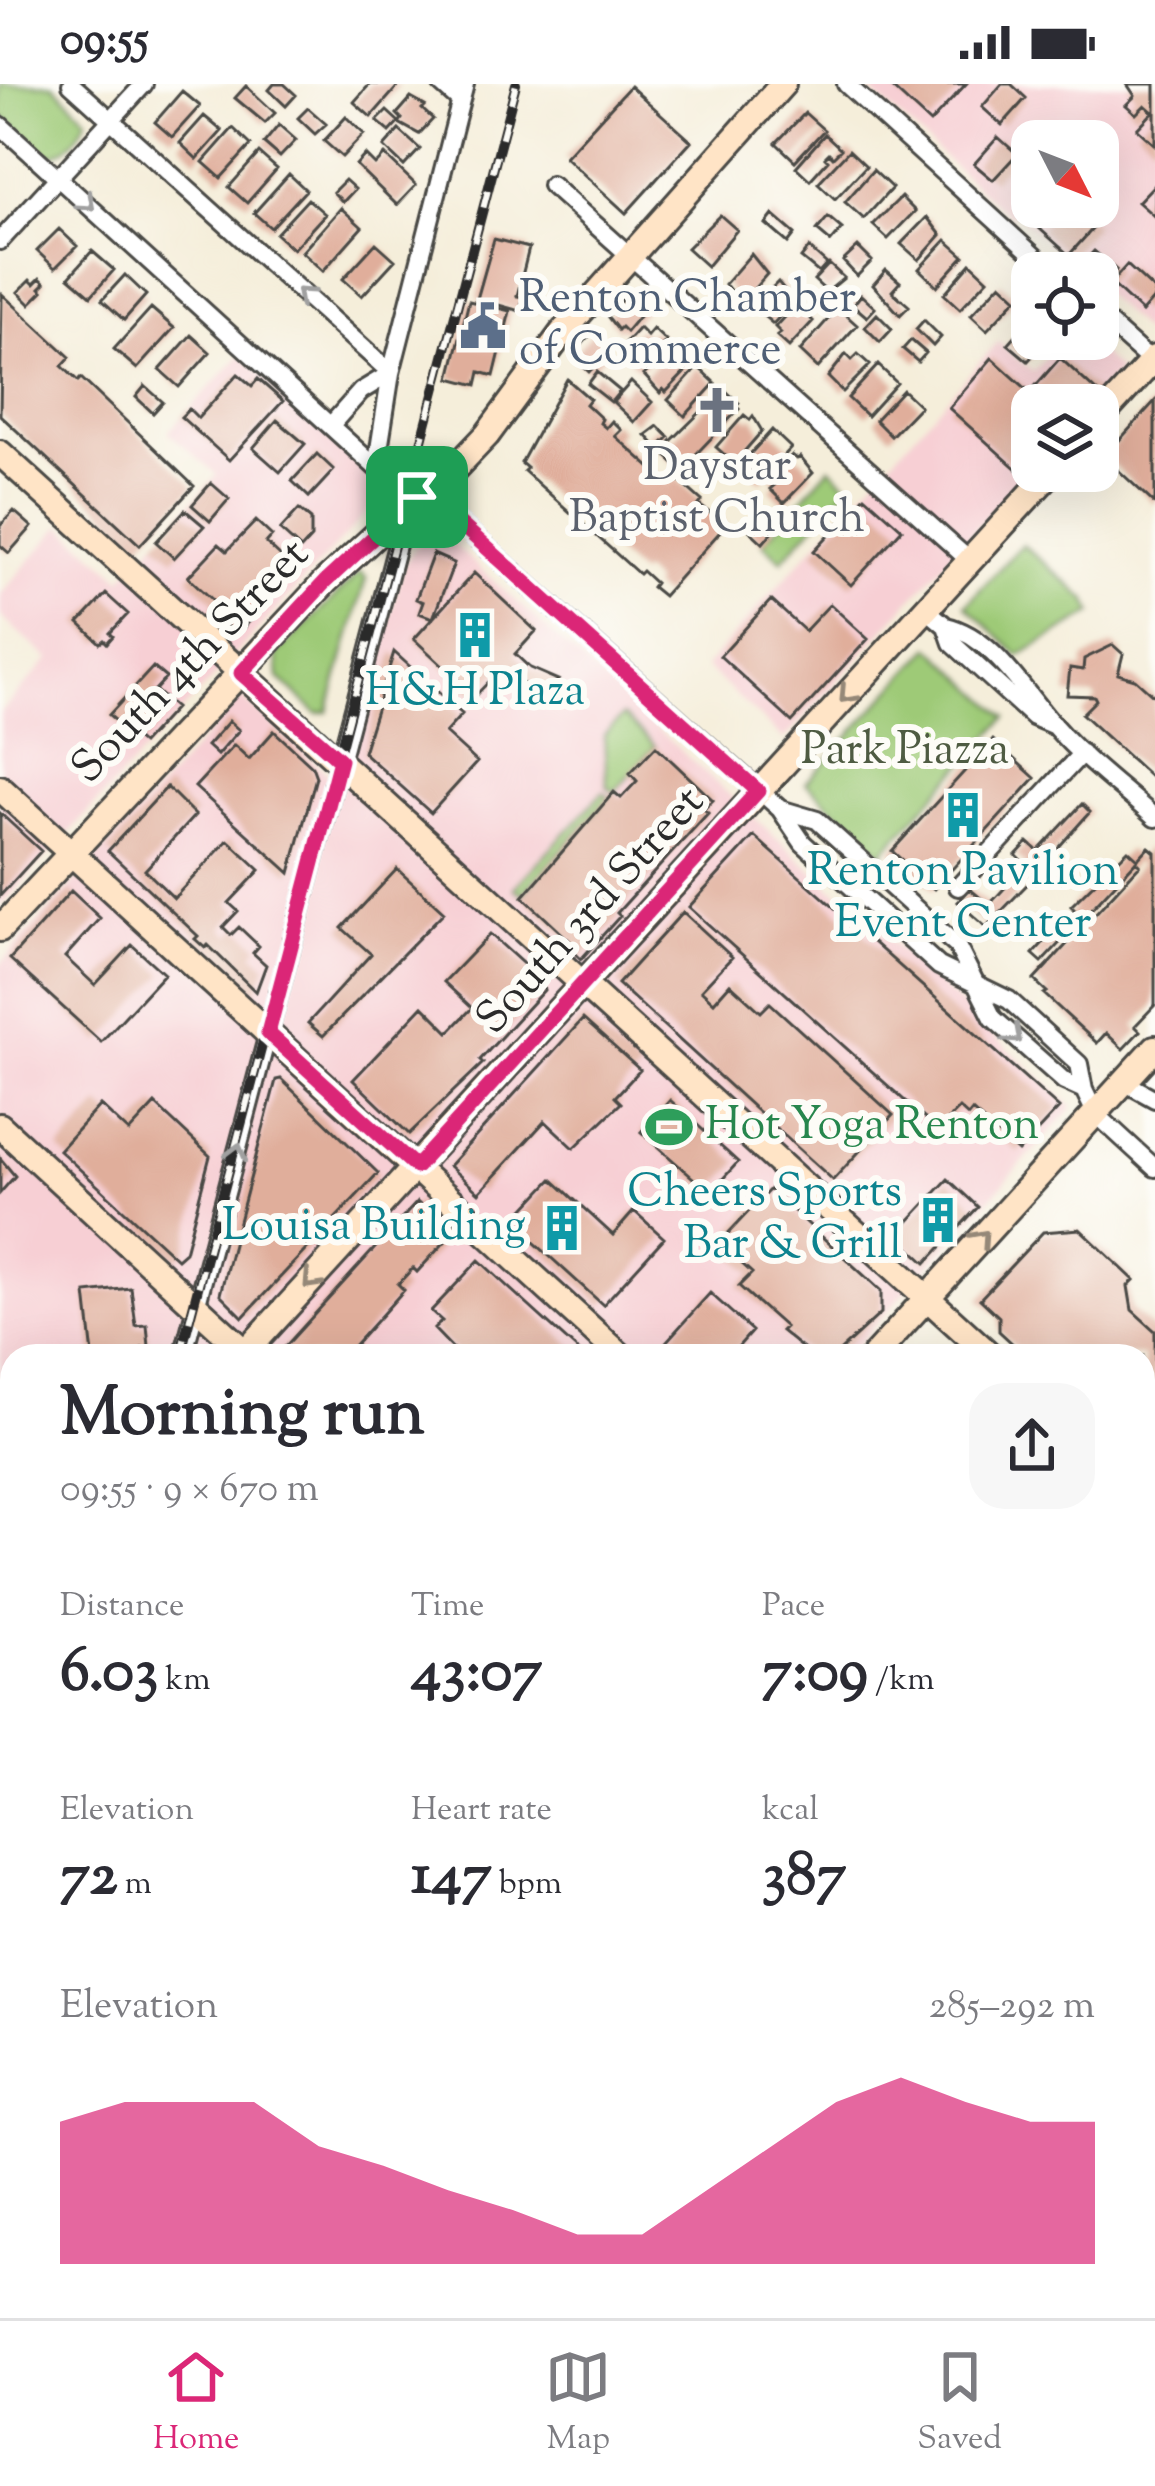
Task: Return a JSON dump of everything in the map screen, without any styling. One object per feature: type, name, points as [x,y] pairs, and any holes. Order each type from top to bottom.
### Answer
[{"type":"street","points":[[71,84],[391,374]]},
{"type":"street","points":[[0,241],[144,84]]},
{"type":"street","points":[[381,471],[378,456],[391,374],[463,92],[441,84]]},
{"type":"street","name":"South 4th Street","points":[[0,929],[325,582],[417,497],[445,479],[487,435],[628,254],[783,84]]},
{"type":"street","points":[[846,84],[1030,252]]},
{"type":"street","points":[[0,124],[381,471],[458,522],[780,809],[803,843],[910,940],[940,966],[1010,1000],[1079,1064],[1090,1102],[1155,1168]]},
{"type":"street","points":[[551,185],[970,561]]},
{"type":"street","points":[[1119,332],[1154,362],[1119,398]]},
{"type":"street","points":[[331,425],[361,392],[391,374]]},
{"type":"street","points":[[0,453],[978,1344]]},
{"type":"street","name":"South 3rd Street","points":[[256,1344],[1033,492]]},
{"type":"street","points":[[186,1344],[401,530],[417,497]]},
{"type":"street","points":[[926,609],[982,646],[1040,705],[1053,725],[1155,818]]},
{"type":"street","points":[[958,887],[1082,753]]},
{"type":"street","points":[[0,788],[608,1344]]},
{"type":"street","points":[[780,809],[817,820],[957,946],[975,983]]},
{"type":"street","points":[[885,1344],[1090,1102],[1124,1082],[1155,1048]]},
{"type":"street","points":[[1124,1082],[1155,1099]]},
{"type":"street","points":[[0,1126],[235,1344]]},
{"type":"shaded area","points":[[863,84],[1155,84],[1155,330],[1149,337],[1119,309],[1119,252],[1058,252],[1032,228],[1119,228],[1119,120],[1011,120],[1011,216]]},
{"type":"shaded area","points":[[998,342],[1011,353],[1011,360],[1019,360],[1033,372],[1044,360],[1107,360],[1119,371],[1107,384],[1011,384],[1011,489],[784,740],[705,667]]},
{"type":"shaded area","points":[[241,355],[387,491],[0,907],[0,713],[49,659],[0,616],[0,595],[61,525],[122,578],[217,475],[168,432]]},
{"type":"shaded area","points":[[441,533],[1073,1107],[858,1344],[0,1344],[0,964],[241,697],[344,788],[404,565],[418,543]]},
{"type":"green space","points":[[0,84],[53,84],[87,118],[84,125],[66,148],[46,156],[0,115]]},
{"type":"green space","points":[[830,467],[849,486],[782,560],[763,543]]},
{"type":"green space","points":[[1022,544],[1087,600],[1093,613],[1019,656],[966,605]]},
{"type":"green space","points":[[360,572],[366,578],[328,712],[317,714],[279,678],[277,654]]},
{"type":"green space","name":"Park Piazza","points":[[931,647],[1007,717],[882,853],[806,783]]},
{"type":"green space","points":[[623,716],[655,746],[614,792],[607,786],[604,735]]},
{"type":"green space","points":[[603,792],[609,797],[522,894],[514,888]]},
{"type":"building","points":[[274,84],[284,84],[296,95],[286,106],[269,90]]},
{"type":"building","points":[[370,84],[400,84],[371,117],[354,102]]},
{"type":"building","points":[[888,84],[966,84],[930,123]]},
{"type":"building","points":[[1002,84],[1011,84],[1026,98],[1002,125],[982,107]]},
{"type":"building","points":[[1127,84],[1155,84],[1155,145],[1137,129],[1153,112],[1145,105],[1136,114],[1126,105],[1135,96]]},
{"type":"building","points":[[246,86],[275,113],[265,123],[235,98]]},
{"type":"building","points":[[630,86],[691,141],[626,213],[565,157]]},
{"type":"building","points":[[182,91],[200,106],[172,137],[155,122]]},
{"type":"building","points":[[411,98],[425,106],[422,109],[433,119],[419,134],[399,123],[402,119],[397,114]]},
{"type":"building","points":[[308,108],[326,124],[315,134],[298,118]]},
{"type":"building","points":[[387,111],[399,122],[390,132],[377,121]]},
{"type":"building","points":[[805,113],[824,130],[795,161],[776,143]]},
{"type":"building","points":[[204,116],[222,131],[197,159],[180,143]]},
{"type":"building","points":[[346,117],[364,134],[342,157],[324,141]]},
{"type":"building","points":[[279,125],[296,140],[280,157],[264,143]]},
{"type":"building","points":[[233,128],[251,145],[221,178],[203,162]]},
{"type":"building","points":[[399,130],[420,149],[404,166],[384,147]]},
{"type":"building","points":[[825,134],[841,149],[825,157],[828,160],[810,180],[796,167]]},
{"type":"building","points":[[998,137],[1011,149],[1011,160],[993,180],[974,164]]},
{"type":"building","points":[[849,150],[866,166],[835,199],[818,183]]},
{"type":"building","points":[[259,153],[277,169],[247,203],[229,187]]},
{"type":"building","points":[[365,155],[375,165],[385,155],[416,185],[397,205],[356,165]]},
{"type":"building","points":[[873,170],[892,188],[864,219],[845,202]]},
{"type":"building","points":[[289,174],[306,190],[271,228],[254,213]]},
{"type":"building","points":[[345,180],[355,189],[343,202],[333,192]]},
{"type":"building","points":[[1155,184],[1155,217],[1138,202]]},
{"type":"building","points":[[901,197],[915,211],[888,239],[873,225]]},
{"type":"building","points":[[308,199],[325,214],[293,249],[276,234]]},
{"type":"building","points":[[341,208],[362,227],[323,271],[302,252]]},
{"type":"building","points":[[720,215],[737,230],[707,266],[687,248]]},
{"type":"building","points":[[773,215],[795,234],[788,243],[766,224]]},
{"type":"building","points":[[828,217],[842,229],[831,242],[817,230]]},
{"type":"building","points":[[927,217],[941,235],[919,260],[901,244]]},
{"type":"building","points":[[1041,228],[1093,228],[1072,252]]},
{"type":"building","points":[[59,229],[77,246],[55,268],[37,251]]},
{"type":"building","points":[[494,239],[529,248],[517,296],[524,297],[520,311],[477,299]]},
{"type":"building","points":[[946,240],[964,256],[937,286],[919,269]]},
{"type":"building","points":[[376,243],[395,260],[362,296],[343,279]]},
{"type":"building","points":[[858,247],[872,261],[857,276],[843,261]]},
{"type":"building","points":[[809,248],[827,264],[819,273],[801,258]]},
{"type":"building","points":[[92,251],[114,270],[91,296],[69,277]]},
{"type":"building","points":[[751,254],[767,274],[745,299],[739,294],[736,298],[725,284]]},
{"type":"building","points":[[971,263],[988,279],[960,309],[944,294]]},
{"type":"building","points":[[829,264],[844,278],[827,292],[814,280]]},
{"type":"building","points":[[1127,265],[1155,291],[1142,312],[1119,290],[1119,274]]},
{"type":"building","points":[[886,270],[900,282],[892,291],[909,306],[900,315],[873,285]]},
{"type":"building","points":[[125,275],[146,295],[124,320],[102,300]]},
{"type":"building","points":[[40,278],[45,283],[40,288],[43,291],[30,304],[18,292],[30,280],[34,284]]},
{"type":"building","points":[[778,282],[794,301],[773,324],[753,307]]},
{"type":"building","points":[[1001,283],[1011,292],[1011,304],[987,330],[971,315]]},
{"type":"building","points":[[629,292],[647,307],[626,332],[621,327],[618,330],[607,316]]},
{"type":"building","points":[[2,294],[70,357],[62,366],[78,381],[81,378],[194,486],[140,545],[0,415]]},
{"type":"building","points":[[861,295],[875,308],[867,317],[853,305]]},
{"type":"building","points":[[469,301],[510,311],[494,376],[480,372],[477,385],[450,378]]},
{"type":"building","points":[[795,305],[813,321],[789,347],[775,327]]},
{"type":"building","points":[[151,308],[174,328],[137,369],[114,349]]},
{"type":"building","points":[[838,308],[857,325],[818,368],[800,351]]},
{"type":"building","points":[[877,314],[892,329],[880,342],[865,327]]},
{"type":"building","points":[[924,320],[941,337],[933,346],[916,329]]},
{"type":"building","points":[[639,328],[647,336],[653,329],[666,341],[640,370],[630,361],[634,357],[619,350]]},
{"type":"building","points":[[592,333],[610,350],[589,372],[572,356]]},
{"type":"building","points":[[191,335],[210,352],[179,387],[160,370]]},
{"type":"building","points":[[911,340],[926,353],[918,362],[903,349]]},
{"type":"building","points":[[676,345],[691,366],[660,393],[644,375]]},
{"type":"building","points":[[846,354],[852,360],[858,354],[870,365],[843,392],[828,377]]},
{"type":"building","points":[[992,358],[1021,384],[1011,384],[1011,464],[949,408]]},
{"type":"building","points":[[1062,360],[1088,384],[1037,384]]},
{"type":"building","points":[[878,365],[897,383],[867,416],[848,398]]},
{"type":"building","points":[[698,367],[715,383],[685,416],[668,400]]},
{"type":"building","points":[[597,372],[620,391],[611,402],[588,384]]},
{"type":"building","points":[[238,374],[252,386],[258,379],[283,401],[229,460],[181,417],[189,409],[198,418]]},
{"type":"building","points":[[567,379],[590,399],[586,404],[602,419],[600,423],[606,428],[612,421],[621,430],[615,436],[669,484],[675,477],[702,501],[699,505],[726,525],[663,596],[642,571],[639,574],[524,471],[527,468],[521,463]]},
{"type":"building","points":[[631,382],[652,402],[634,422],[613,402]]},
{"type":"building","points":[[145,386],[163,402],[153,413],[136,397]]},
{"type":"building","points":[[724,389],[739,409],[681,470],[661,451]]},
{"type":"building","points":[[903,390],[920,406],[891,436],[875,420]]},
{"type":"building","points":[[1155,401],[1155,504],[1119,471],[1119,441]]},
{"type":"building","points":[[744,415],[750,420],[753,416],[762,431],[734,463],[716,447]]},
{"type":"building","points":[[277,420],[305,444],[280,472],[253,448]]},
{"type":"building","points":[[658,426],[669,437],[658,448],[646,435]]},
{"type":"building","points":[[772,430],[791,448],[761,481],[742,463]]},
{"type":"building","points":[[317,454],[334,470],[309,497],[292,481]]},
{"type":"building","points":[[792,455],[800,457],[813,473],[784,503],[770,489],[777,483],[771,477]]},
{"type":"building","points":[[211,483],[229,499],[210,521],[192,505]]},
{"type":"building","points":[[865,496],[902,529],[851,585],[814,551]]},
{"type":"building","points":[[299,509],[311,519],[311,538],[301,549],[280,530]]},
{"type":"building","points":[[185,510],[204,526],[174,558],[156,542]]},
{"type":"building","points":[[14,511],[32,527],[9,553],[0,545],[0,526]]},
{"type":"building","points":[[762,518],[774,530],[763,543],[750,531]]},
{"type":"building","points":[[256,521],[272,536],[266,543],[296,571],[237,635],[209,610],[216,603],[188,577],[219,544],[227,551]]},
{"type":"building","points":[[433,554],[454,563],[433,618],[419,613],[423,602],[416,599]]},
{"type":"building","name":"H&H Plaza","points":[[474,573],[536,631],[515,654],[530,668],[558,680],[545,693],[516,681],[502,668],[475,696],[414,639]]},
{"type":"building","points":[[106,594],[128,614],[107,643],[100,643],[79,623]]},
{"type":"building","points":[[771,600],[805,631],[830,604],[868,639],[792,722],[720,656]]},
{"type":"building","points":[[1113,645],[1123,654],[1118,674],[1135,679],[1155,697],[1155,781],[1082,714],[1096,700],[1094,696],[1067,695],[1070,668],[1083,670],[1084,659]]},
{"type":"building","points":[[394,652],[462,714],[445,733],[477,762],[431,813],[363,752]]},
{"type":"building","points":[[153,667],[166,678],[155,690],[175,708],[142,744],[109,715]]},
{"type":"building","points":[[229,721],[239,730],[217,755],[207,746]]},
{"type":"building","points":[[274,731],[312,766],[316,777],[290,873],[195,787],[234,745],[249,759]]},
{"type":"building","name":"Renton Pavilion Event Center","points":[[993,740],[1035,778],[934,889],[892,851]]},
{"type":"building","points":[[656,746],[713,800],[704,809],[708,813],[581,959],[569,947],[572,943],[523,897],[614,792],[621,798],[637,781],[630,773]]},
{"type":"building","points":[[167,787],[195,815],[145,870],[174,898],[228,840],[260,870],[229,903],[238,911],[223,927],[231,935],[239,927],[259,946],[253,953],[266,965],[256,992],[208,945],[205,948],[195,939],[198,936],[108,851]]},
{"type":"building","points":[[1082,804],[1090,812],[986,927],[958,902],[970,889],[989,905],[1026,865],[1016,855],[1028,842],[1038,851]]},
{"type":"building","points":[[0,813],[41,851],[0,896]]},
{"type":"building","points":[[754,836],[1059,1108],[1018,1152],[972,1111],[968,1116],[959,1108],[941,1127],[936,1122],[933,1126],[689,907]]},
{"type":"building","points":[[1149,847],[1155,852],[1155,1005],[1135,1026],[1140,1031],[1123,1049],[1106,1033],[1097,1043],[1034,980],[1140,865],[1136,861]]},
{"type":"building","points":[[1128,850],[1138,859],[1042,962],[1033,954],[1074,909],[1071,906]]},
{"type":"building","points":[[397,869],[444,912],[323,1036],[308,1023],[371,954],[342,928]]},
{"type":"building","points":[[71,891],[100,918],[65,957],[95,985],[132,945],[164,974],[101,1042],[10,959]]},
{"type":"building","points":[[683,912],[732,957],[701,990],[714,1002],[730,984],[761,1012],[770,1003],[893,1115],[833,1180],[618,984]]},
{"type":"building","points":[[490,934],[542,981],[544,990],[480,1060],[483,1063],[409,1134],[353,1080],[423,1006],[449,1032],[472,1008],[444,982]]},
{"type":"building","points":[[583,1019],[640,1070],[615,1097],[621,1103],[574,1148],[545,1121],[479,1193],[449,1166]]},
{"type":"building","points":[[281,1079],[378,1173],[243,1317],[220,1294],[276,1080]]},
{"type":"building","points":[[670,1100],[738,1162],[710,1193],[641,1132]]},
{"type":"building","points":[[155,1104],[210,1156],[185,1252],[177,1259],[59,1150],[100,1105],[129,1132]]},
{"type":"building","points":[[0,1158],[15,1176],[0,1193]]},
{"type":"building","points":[[552,1179],[613,1235],[634,1211],[664,1238],[603,1305],[512,1222]]},
{"type":"building","name":"Cheers Sports Bar & Grill","points":[[948,1179],[978,1207],[926,1263],[890,1230],[901,1218],[907,1223]]},
{"type":"building","points":[[770,1189],[881,1291],[881,1313],[847,1344],[797,1344],[739,1286],[752,1273],[719,1243]]},
{"type":"building","points":[[417,1202],[452,1234],[417,1272],[413,1268],[398,1284],[404,1290],[356,1344],[287,1344]]},
{"type":"building","points":[[1080,1229],[1134,1280],[1128,1286],[1132,1310],[1155,1331],[1155,1344],[1013,1344],[999,1331],[999,1317],[980,1299],[1043,1232]]},
{"type":"building","points":[[479,1260],[571,1344],[448,1344],[434,1329],[442,1321],[431,1311]]},
{"type":"building","points":[[131,1288],[136,1326],[147,1325],[149,1344],[92,1344],[86,1293]]},
{"type":"building","points":[[710,1293],[752,1331],[741,1344],[664,1344]]},
{"type":"railway","points":[[183,1344],[516,84]]},
{"type":"place","name":"Renton Chamber of Commerce","points":[[483,326]]},
{"type":"place","name":"Daystar Baptist Church","points":[[717,410]]},
{"type":"place","name":"H&H Plaza","points":[[475,635]]},
{"type":"place","name":"Renton Pavilion Event Center","points":[[963,815]]},
{"type":"place","name":"Hot Yoga Renton","points":[[669,1127]]},
{"type":"place","name":"Cheers Sports Bar & Grill","points":[[938,1220]]},
{"type":"place","name":"Louisa Building","points":[[562,1228]]},
{"type":"route","points":[[417,497],[458,522],[758,791],[416,1167],[268,1033],[340,760],[241,673],[325,582],[417,497]]}]
